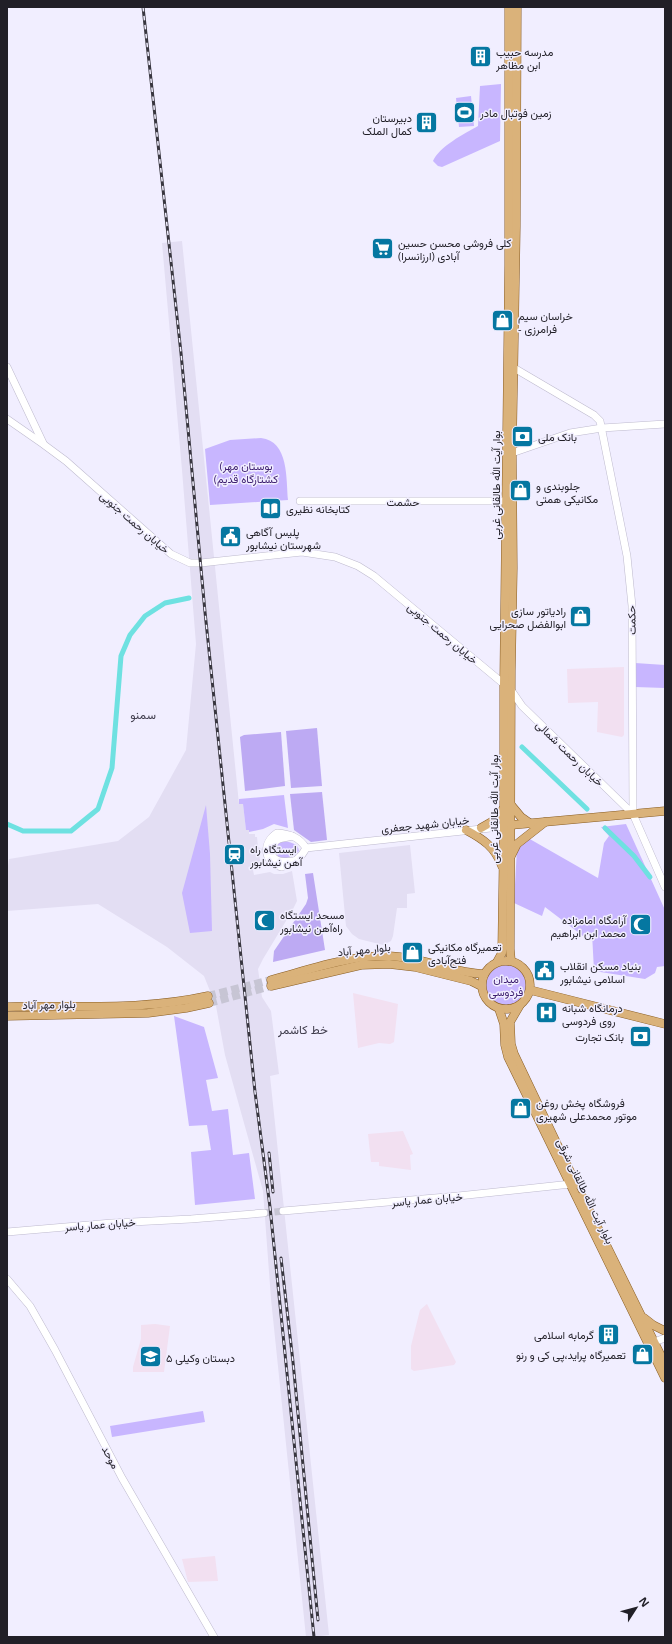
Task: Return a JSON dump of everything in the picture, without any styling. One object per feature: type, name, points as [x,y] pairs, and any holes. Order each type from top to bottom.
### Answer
[{"type":"main road","name":"بوار آیت الله طالقانی غربی","points":[[509,7],[514,368],[506,501],[512,690],[508,806],[511,961]]},
{"type":"main road","name":"بوار آیت الله طالقانی غربی","points":[[508,806],[504,685],[509,569],[512,199],[517,7]]},
{"type":"main road","points":[[482,828],[495,820],[508,806],[531,824]]},
{"type":"main road","name":"خیابان شهید جعفری","points":[[508,826],[665,811]]},
{"type":"main road","points":[[510,858],[517,844],[546,822]]},
{"type":"main road","name":"بوار آیت الله طالقانی غربی","points":[[497,962],[502,953],[504,869],[508,826]]},
{"type":"main road","points":[[466,830],[480,837],[489,844],[498,856],[504,869]]},
{"type":"main road","name":"بلوار مهر آباد","points":[[481,986],[471,981],[422,969],[389,964],[355,966],[271,983],[342,961],[390,956],[417,960],[472,974],[484,974]]},
{"type":"main road","points":[[511,961],[522,967],[526,972],[529,978],[530,990],[525,1001],[520,1005],[510,1010],[499,1009],[490,1004],[486,999],[481,986],[484,974],[497,962],[511,961]]},
{"type":"main road","points":[[530,990],[665,1024]]},
{"type":"main road","name":"بلوار مهر آباد","points":[[7,1007],[125,1007],[209,999],[186,1008],[148,1013],[7,1016]]},
{"type":"main road","name":"بلوار آیت الله طالقانی شرقی","points":[[520,1005],[510,1022],[511,1044],[514,1054],[641,1315],[665,1378]]},
{"type":"main road","name":"بلوار آیت الله طالقانی شرقی","points":[[499,1009],[504,1024],[505,1045],[508,1057],[570,1184],[652,1343],[665,1364]]},
{"type":"main road","points":[[641,1315],[653,1325],[665,1331]]},
{"type":"street","points":[[7,367],[44,444]]},
{"type":"street","points":[[514,368],[594,415],[600,421],[602,428]]},
{"type":"street","name":"خیابان رحمت جنوبی","points":[[7,419],[66,461],[171,554],[190,563],[218,562],[302,552],[335,558],[358,566],[369,573],[512,690]]},
{"type":"street","points":[[509,454],[570,433],[602,428],[665,424]]},
{"type":"street","name":"حکمت","points":[[602,428],[627,556],[632,606],[632,814]]},
{"type":"street","name":"حشمت","points":[[300,501],[506,501]]},
{"type":"street","name":"خیابان رحمت شمالی","points":[[512,690],[522,706],[632,814]]},
{"type":"street","points":[[511,713],[516,708],[522,706]]},
{"type":"street","points":[[632,814],[662,873],[665,887]]},
{"type":"street","name":"خیابان شهید جعفری","points":[[306,848],[508,826]]},
{"type":"street","points":[[277,833],[292,836],[302,841],[306,848],[304,853],[295,861],[281,867],[269,860],[267,842],[277,833]]},
{"type":"street","name":"خیابان عمار یاسر","points":[[283,1211],[458,1196],[570,1184]]},
{"type":"street","name":"خیابان عمار یاسر","points":[[7,1232],[112,1223],[264,1214]]},
{"type":"street","name":"موحد","points":[[7,1279],[30,1306],[58,1355],[122,1478],[214,1637]]},
{"type":"street","points":[[652,1343],[665,1338]]},
{"type":"shaded area","points":[[182,241],[239,804],[243,804],[246,830],[249,830],[249,834],[255,834],[255,837],[257,837],[258,847],[262,849],[262,853],[259,854],[261,866],[256,867],[256,870],[253,870],[254,875],[270,872],[274,874],[283,874],[292,871],[297,901],[258,969],[262,997],[271,1011],[279,1074],[270,1076],[329,1635],[312,1637],[306,1637],[271,1299],[263,1191],[225,1055],[216,1006],[204,976],[167,947],[98,904],[7,911],[7,872],[9,859],[118,841],[149,817],[186,750],[196,644],[162,243]]},
{"type":"shaded area","points":[[624,667],[624,735],[622,737],[597,732],[598,702],[568,703],[567,669]]},
{"type":"shaded area","points":[[317,728],[322,786],[291,788],[286,731]]},
{"type":"shaded area","points":[[281,732],[285,786],[245,791],[240,737],[244,735]]},
{"type":"shaded area","points":[[322,792],[327,840],[311,842],[294,830],[290,794]]},
{"type":"shaded area","points":[[410,845],[415,893],[407,894],[407,908],[397,908],[391,941],[383,945],[359,939],[352,934],[346,926],[339,853]]},
{"type":"shaded area","points":[[313,873],[325,950],[273,962],[274,951],[306,904],[308,898],[305,874]]},
{"type":"shaded area","points":[[353,993],[398,1004],[394,1042],[390,1044],[379,1043],[358,1048]]},
{"type":"shaded area","points":[[403,1131],[413,1154],[410,1155],[411,1170],[379,1166],[379,1162],[371,1162],[368,1134]]},
{"type":"shaded area","points":[[427,1304],[456,1362],[454,1365],[414,1371],[411,1369],[411,1346],[420,1310]]},
{"type":"shaded area","name":"دبستان وکیلی ۵","points":[[155,1324],[170,1326],[164,1372],[133,1372],[141,1339],[141,1325]]},
{"type":"shaded area","points":[[215,1556],[218,1581],[188,1582],[182,1559]]},
{"type":"green space","points":[[501,84],[500,141],[442,167],[438,166],[433,161],[446,146],[466,132],[478,126],[480,86]]},
{"type":"green space","name":"زمین فوتبال مادر","points":[[471,96],[474,126],[459,127],[456,98]]},
{"type":"green space","name":"(بوستان مهر (کشتارگاه قدیم","points":[[261,438],[270,441],[277,446],[281,453],[286,472],[288,500],[210,505],[205,449],[230,440]]},
{"type":"green space","points":[[635,663],[665,665],[665,688],[635,687]]},
{"type":"green space","points":[[284,795],[288,828],[274,824],[263,829],[249,832],[249,830],[246,830],[243,804],[239,804],[239,799]]},
{"type":"green space","points":[[206,805],[210,854],[212,931],[190,933],[182,893]]},
{"type":"green space","points":[[626,824],[665,910],[665,966],[657,967],[655,973],[645,979],[594,971],[592,933],[583,936],[545,907],[542,916],[514,903],[517,848],[528,838],[598,878],[604,843],[609,836],[601,827]]},
{"type":"green space","points":[[282,841],[291,842],[297,846],[299,851],[287,859],[280,858],[277,856],[275,846]]},
{"type":"green space","name":"میدان فردوسی","points":[[510,965],[517,968],[523,974],[526,985],[525,993],[517,1002],[510,1005],[502,1005],[495,1002],[487,993],[486,981],[489,974],[498,966]]},
{"type":"green space","points":[[174,1016],[204,1027],[218,1078],[206,1080],[212,1111],[228,1109],[233,1155],[249,1153],[255,1199],[195,1205],[191,1152],[211,1150],[207,1125],[189,1126]]},
{"type":"green space","points":[[203,1411],[205,1422],[112,1437],[110,1426]]},
{"type":"waterway","points":[[7,824],[23,831],[71,831],[98,809],[112,768],[121,656],[130,635],[145,616],[165,603],[189,598]]},
{"type":"waterway","points":[[522,747],[587,809]]},
{"type":"waterway","points":[[605,828],[634,856],[650,877]]},
{"type":"tunnel","points":[[208,996],[271,980]]},
{"type":"tunnel","points":[[209,1003],[271,986]]},
{"type":"tunnel","points":[[264,1213],[283,1211]]},
{"type":"railway","points":[[143,7],[181,353],[205,612],[255,1092],[270,1207],[314,1637]]},
{"type":"railway","points":[[269,1153],[273,1192]]},
{"type":"railway","points":[[281,1258],[293,1362],[318,1620]]},
{"type":"place","name":"مدرسه حبیب ابن مظاهر","points":[[480,57]]},
{"type":"place","name":"زمین فوتبال مادر","points":[[465,112]]},
{"type":"place","name":"دبیرستان کمال الملک","points":[[427,123]]},
{"type":"place","name":"کلی فروشی محسن حسین آبادی (ارزانسرا)","points":[[383,248]]},
{"type":"place","name":"خراسان سیم - فرامرزی","points":[[503,321]]},
{"type":"place","name":"بانک ملی","points":[[522,436]]},
{"type":"place","name":"جلوبندی و مکانیکی همتی","points":[[520,491]]},
{"type":"place","name":"کتابخانه نظیری","points":[[270,508]]},
{"type":"place","name":"پلیس آگاهی شهرستان نیشابور","points":[[231,537]]},
{"type":"place","name":"رادیاتور سازی ابوالفضل صحرایی","points":[[581,616]]},
{"type":"place","name":"ایستگاه راه‌ آهن نیشابور","points":[[235,854]]},
{"type":"place","name":"مسحد ایستگاه راه‌آهن نیشابور","points":[[264,920]]},
{"type":"place","name":"آرامگاه امامزاده محمد ابن ابراهیم","points":[[641,925]]},
{"type":"place","name":"تعمیرگاه مکانیکی فتح‌آبادی","points":[[412,952]]},
{"type":"place","name":"بنیاد مسکن انقلاب اسلامی نیشابور","points":[[544,971]]},
{"type":"place","name":"درمانگاه شبانه روی فردوسی","points":[[546,1013]]},
{"type":"place","name":"بانک تجارت","points":[[640,1036]]},
{"type":"place","name":"فروشگاه پخش روغن موتور محمدعلی شهیری","points":[[521,1108]]},
{"type":"place","name":"گرمابه اسلامی","points":[[609,1334]]},
{"type":"place","name":"تعمیرگاه پراید،پی کی و رنو","points":[[642,1354]]},
{"type":"place","name":"دبستان وکیلی ۵","points":[[151,1357]]},
{"type":"district","name":"سمنو","points":[[143,714]]},
{"type":"district","name":"خط کاشمر","points":[[303,1029]]}]
